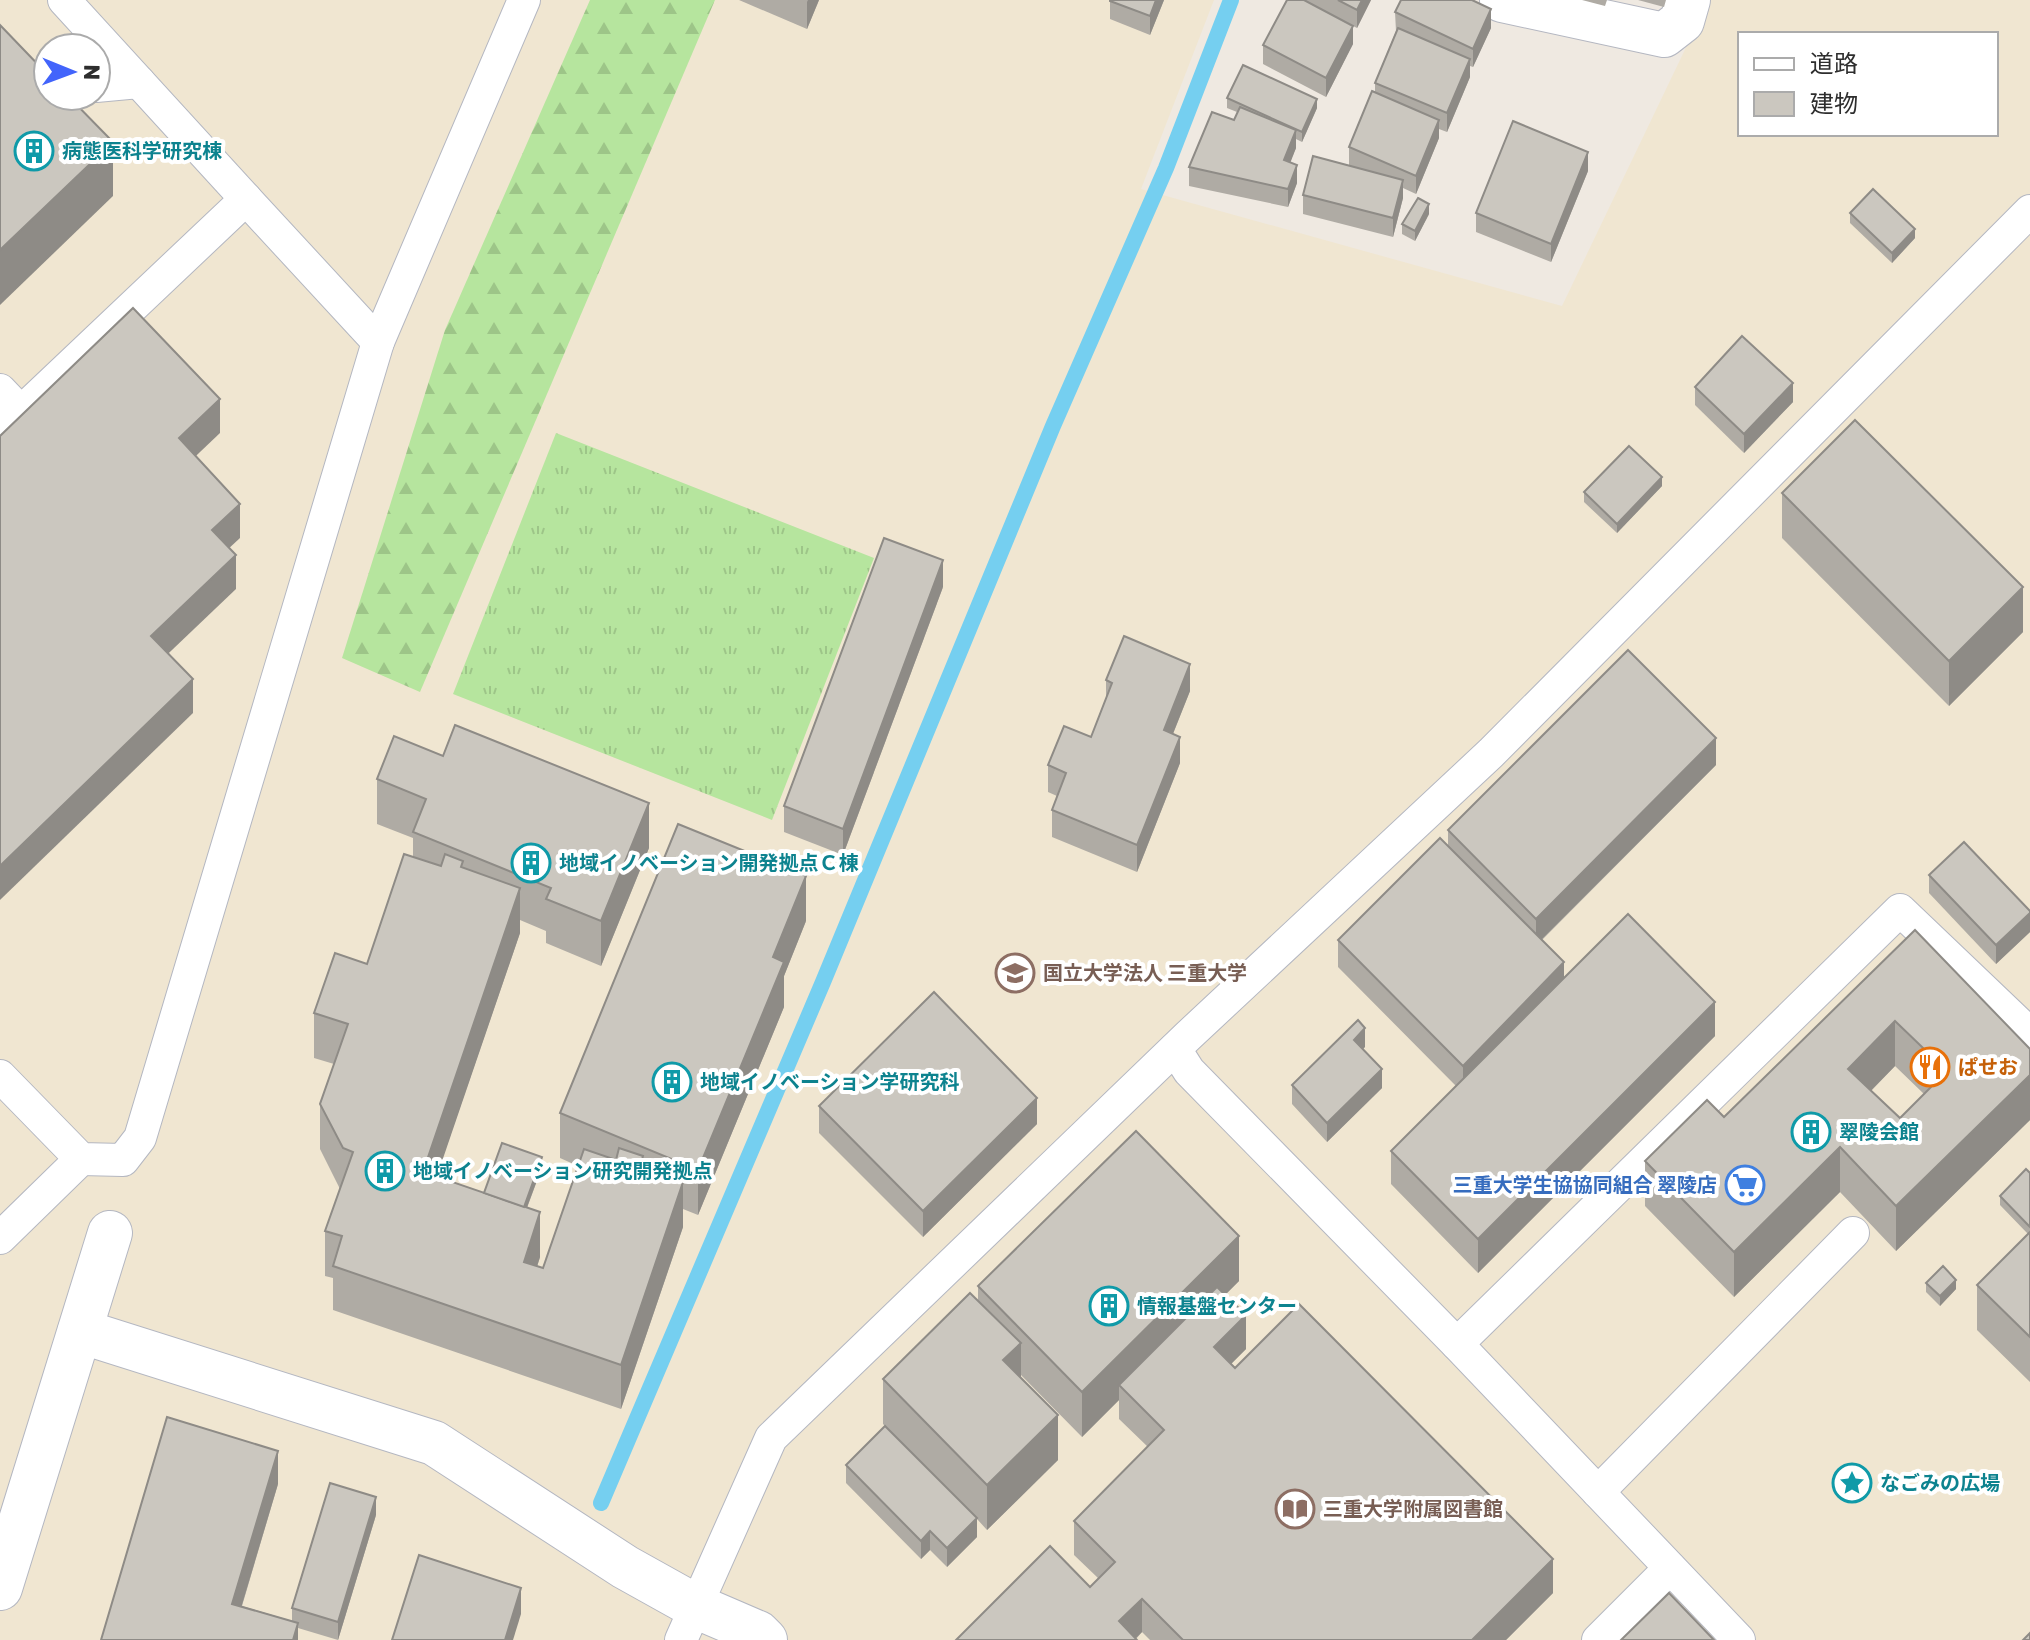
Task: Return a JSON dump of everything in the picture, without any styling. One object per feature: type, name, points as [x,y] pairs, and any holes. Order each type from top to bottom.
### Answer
[{"type":"street","points":[[1502,0],[1664,35],[1682,21],[1688,0]]},
{"type":"street","points":[[0,1588],[110,1233]]},
{"type":"street","points":[[80,1331],[434,1443],[625,1567],[688,1623],[758,1633],[765,1640]]},
{"type":"lane","points":[[64,0],[378,342]]},
{"type":"lane","points":[[0,1076],[81,1159],[123,1160],[140,1138],[378,342],[524,0]]},
{"type":"lane","points":[[112,85],[139,82]]},
{"type":"lane","points":[[7,411],[246,199]]},
{"type":"lane","points":[[688,1623],[771,1438],[1175,1049],[1491,753],[2030,211]]},
{"type":"lane","points":[[1457,1344],[1900,910],[2030,1034]]},
{"type":"lane","points":[[1175,1049],[1189,1071],[1457,1344],[1739,1640]]},
{"type":"lane","points":[[0,1238],[81,1159]]},
{"type":"lane","points":[[1598,1492],[1853,1233]]},
{"type":"lane","points":[[1598,1640],[1670,1568]]},
{"type":"shaded area","name":"国立大学法人 三重大学","points":[[0,0],[1214,0],[1141,189],[1562,306],[1691,37],[1702,0],[2030,0],[2030,1640],[0,1640]]},
{"type":"green space","points":[[590,0],[715,0],[420,692],[342,658],[445,330]]},
{"type":"green space","points":[[556,433],[874,558],[772,820],[453,694]]},
{"type":"building","points":[[1110,0],[1156,0],[1150,16]]},
{"type":"building","points":[[1287,0],[1304,0],[1353,26],[1326,78],[1263,45]]},
{"type":"building","points":[[1338,0],[1362,0],[1357,10]]},
{"type":"building","points":[[1401,0],[1472,0],[1491,9],[1473,49],[1395,12]]},
{"type":"building","points":[[0,25],[32,58],[32,112],[84,112],[113,142],[0,250]]},
{"type":"building","points":[[1398,28],[1470,59],[1447,113],[1375,83]]},
{"type":"building","points":[[1243,65],[1317,99],[1302,132],[1227,98]]},
{"type":"building","points":[[1372,91],[1439,120],[1416,176],[1349,147]]},
{"type":"building","points":[[1240,107],[1296,130],[1284,160],[1297,165],[1288,189],[1189,167],[1212,112],[1234,120]]},
{"type":"building","points":[[1513,121],[1588,152],[1551,244],[1476,213]]},
{"type":"building","points":[[1313,156],[1403,180],[1393,218],[1303,195]]},
{"type":"building","points":[[1873,189],[1915,229],[1892,253],[1850,213]]},
{"type":"building","points":[[1418,198],[1429,204],[1415,231],[1402,224]]},
{"type":"building","points":[[133,308],[220,399],[179,438],[240,504],[212,530],[236,555],[151,636],[193,679],[0,866],[0,436]]},
{"type":"building","points":[[1742,336],[1793,383],[1744,434],[1695,387]]},
{"type":"building","points":[[1855,420],[2023,587],[1949,661],[1782,493]]},
{"type":"building","points":[[1629,446],[1662,477],[1617,524],[1584,492]]},
{"type":"building","points":[[884,538],[943,560],[843,829],[784,806]]},
{"type":"building","points":[[1124,636],[1190,664],[1164,730],[1180,737],[1137,845],[1052,810],[1066,773],[1048,765],[1064,726],[1091,737],[1112,683],[1106,680]]},
{"type":"building","points":[[1628,650],[1716,738],[1536,919],[1448,830]]},
{"type":"building","points":[[455,725],[649,803],[601,921],[546,899],[551,888],[413,832],[426,799],[377,779],[394,736],[443,756]]},
{"type":"building","name":"地域イノベーション学研究科","points":[[678,824],[806,876],[773,957],[784,962],[698,1170],[560,1113]]},
{"type":"building","points":[[1440,838],[1564,962],[1463,1066],[1338,940]]},
{"type":"building","points":[[1964,842],[2030,911],[1996,945],[1929,875]]},
{"type":"building","name":"地域イノベーション研究開発拠点","points":[[404,854],[441,866],[445,854],[463,861],[461,867],[520,888],[423,1172],[540,1212],[524,1262],[543,1268],[584,1149],[616,1160],[619,1148],[643,1156],[640,1167],[683,1182],[621,1365],[333,1266],[342,1236],[325,1231],[353,1152],[343,1148],[320,1104],[348,1024],[314,1013],[335,953],[367,964]]},
{"type":"building","points":[[1628,914],[1715,1002],[1478,1239],[1391,1151]]},
{"type":"building","points":[[1915,930],[2030,1049],[2030,1075],[1896,1206],[1840,1147],[1734,1252],[1645,1161],[1707,1100],[1724,1117]],"holes":[[[1895,1021],[1947,1071],[1900,1118],[1848,1069]]]},
{"type":"building","points":[[934,992],[1037,1098],[923,1211],[819,1106]]},
{"type":"building","points":[[1358,1020],[1365,1028],[1354,1040],[1382,1069],[1327,1123],[1292,1085]]},
{"type":"building","name":"情報基盤センター","points":[[1136,1131],[1239,1236],[1082,1392],[978,1286]]},
{"type":"building","points":[[502,1143],[542,1157],[524,1207],[484,1193]]},
{"type":"building","points":[[2026,1169],[2030,1173],[2030,1227],[2000,1196]]},
{"type":"building","points":[[2030,1232],[2030,1337],[1977,1285]]},
{"type":"building","points":[[1943,1266],[1956,1280],[1940,1296],[1926,1283]]},
{"type":"building","name":"三重大学附属図書館","points":[[1217,1287],[1246,1315],[1214,1347],[1235,1368],[1299,1304],[1553,1559],[1472,1640],[1183,1640],[1142,1599],[1119,1621],[1137,1640],[956,1640],[1050,1546],[1090,1587],[1115,1562],[1074,1521],[1164,1430],[1119,1385]]},
{"type":"building","points":[[970,1293],[1021,1343],[1003,1360],[1058,1415],[987,1485],[883,1379]]},
{"type":"building","points":[[167,1417],[278,1451],[232,1604],[298,1623],[293,1640],[101,1640]]},
{"type":"building","points":[[885,1426],[977,1518],[947,1548],[930,1531],[921,1541],[846,1465]]},
{"type":"building","points":[[330,1483],[376,1497],[338,1622],[292,1608]]},
{"type":"building","points":[[419,1555],[521,1588],[505,1640],[392,1640]]},
{"type":"building","points":[[1669,1593],[1714,1640],[1621,1640]]},
{"type":"waterway","points":[[601,1503],[823,982],[1053,426],[1166,168],[1231,0]]},
{"type":"place","name":"病態医科学研究棟","points":[[34,151]]},
{"type":"place","name":"地域イノベーション開発拠点Ｃ棟","points":[[531,863]]},
{"type":"place","name":"国立大学法人 三重大学","points":[[1015,973]]},
{"type":"place","name":"ぱせお","points":[[1930,1067]]},
{"type":"place","name":"地域イノベーション学研究科","points":[[672,1082]]},
{"type":"place","name":"翠陵会館","points":[[1811,1132]]},
{"type":"place","name":"地域イノベーション研究開発拠点","points":[[385,1171]]},
{"type":"place","name":"三重大学生協協同組合 翠陵店","points":[[1745,1185]]},
{"type":"place","name":"情報基盤センター","points":[[1109,1306]]},
{"type":"place","name":"なごみの広場","points":[[1852,1483]]},
{"type":"place","name":"三重大学附属図書館","points":[[1295,1509]]}]
